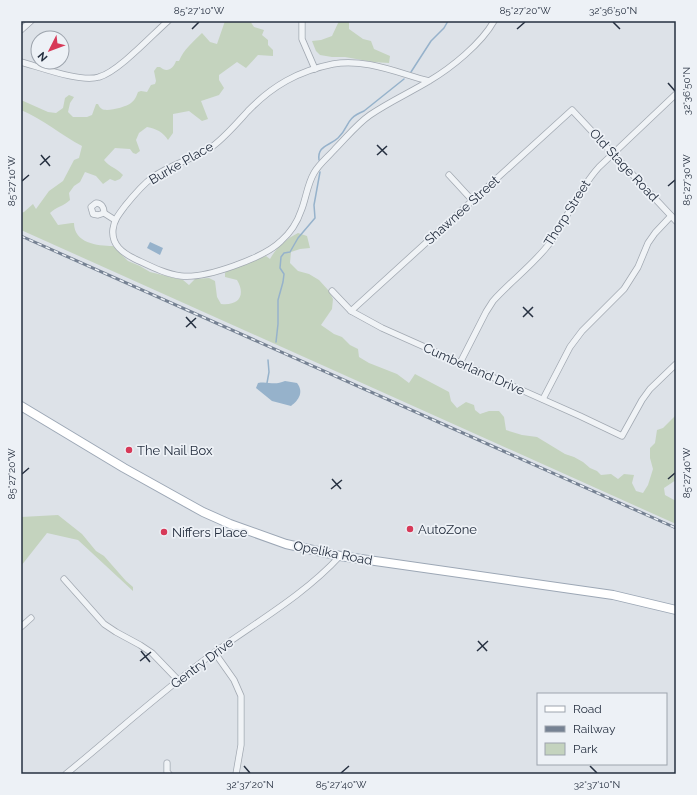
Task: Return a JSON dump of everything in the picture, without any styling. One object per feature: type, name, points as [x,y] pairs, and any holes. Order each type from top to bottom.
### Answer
[{"type":"main road","name":"Opelika Road","points":[[21,406],[124,468],[203,512],[258,535],[286,544],[340,556],[582,590],[676,610]]},
{"type":"street","points":[[21,30],[31,21]]},
{"type":"street","points":[[21,62],[60,73],[85,78],[98,78],[111,72],[121,64],[168,21]]},
{"type":"street","points":[[302,21],[302,39],[315,69]]},
{"type":"street","points":[[104,212],[115,220],[112,231],[113,238],[118,248],[123,253],[152,268],[170,274],[196,276],[215,272],[264,253],[280,243],[293,228],[301,211],[306,192],[314,173],[340,144],[368,116],[396,98],[429,81],[471,48],[486,35],[494,21]]},
{"type":"street","name":"Burke Place","points":[[115,220],[134,195],[153,177],[212,146],[268,92],[284,81],[315,69],[345,62],[370,65],[429,81]]},
{"type":"street","name":"Thorp Street","points":[[460,363],[493,301],[548,244],[582,188],[599,166],[676,94]]},
{"type":"street","name":"Old Stage Road","points":[[572,110],[676,221]]},
{"type":"street","name":"Shawnee Street","points":[[351,311],[572,110]]},
{"type":"street","points":[[449,176],[472,200]]},
{"type":"street","points":[[543,399],[570,347],[582,331],[624,289],[638,267],[648,243],[671,216]]},
{"type":"street","name":"Cumberland Drive","points":[[332,291],[351,311],[382,328],[543,399],[622,436],[642,400],[676,364]]},
{"type":"street","name":"Gentry Drive","points":[[66,774],[178,680],[315,582],[340,556]]},
{"type":"street","points":[[64,579],[104,624],[152,653],[178,680]]},
{"type":"street","points":[[21,627],[31,618]]},
{"type":"street","points":[[215,653],[234,680],[241,696],[241,745],[236,774]]},
{"type":"street","points":[[167,764],[168,774]]},
{"type":"green space","points":[[225,21],[250,21],[254,27],[264,30],[262,35],[268,40],[268,45],[273,50],[273,56],[258,55],[246,68],[237,62],[219,75],[219,80],[224,88],[219,95],[201,101],[208,119],[202,121],[189,111],[173,114],[173,133],[168,140],[159,131],[147,127],[139,133],[136,140],[140,151],[136,154],[130,149],[115,148],[104,160],[123,175],[120,179],[115,181],[110,179],[103,184],[96,176],[85,172],[80,182],[74,186],[69,193],[70,200],[50,213],[58,225],[74,223],[75,230],[82,239],[94,244],[113,246],[128,261],[150,272],[183,280],[189,285],[195,279],[209,278],[215,281],[217,297],[221,304],[232,303],[241,295],[240,285],[237,280],[225,277],[225,273],[228,269],[266,256],[270,259],[285,241],[294,235],[298,233],[307,236],[310,248],[291,252],[290,263],[298,271],[309,274],[319,280],[329,291],[333,299],[332,309],[321,325],[334,334],[342,337],[350,345],[358,349],[359,357],[369,363],[397,374],[409,383],[415,374],[449,392],[451,401],[457,408],[466,402],[474,405],[475,410],[480,414],[489,411],[499,411],[504,417],[506,430],[522,435],[537,437],[565,454],[583,462],[601,475],[611,474],[618,479],[624,474],[634,475],[632,483],[636,491],[643,493],[648,485],[653,469],[650,458],[650,448],[655,443],[657,430],[663,428],[676,415],[676,480],[664,488],[665,495],[676,501],[676,524],[21,230],[21,213],[33,204],[36,209],[49,191],[63,181],[74,160],[79,158],[82,146],[37,118],[21,110],[21,100],[48,112],[56,113],[63,108],[65,98],[69,95],[74,97],[70,103],[68,112],[73,117],[87,117],[92,115],[96,104],[104,110],[116,109],[125,106],[134,101],[138,92],[147,92],[151,85],[155,84],[156,81],[154,71],[157,67],[165,70],[170,69],[176,61],[179,61],[183,53],[202,33],[210,42],[217,44]]},
{"type":"green space","points":[[339,21],[349,21],[349,29],[363,39],[371,41],[374,49],[390,56],[389,63],[320,55],[316,51],[312,41],[321,40],[332,36]]},
{"type":"green space","points":[[58,515],[82,534],[96,551],[104,556],[133,587],[133,591],[78,540],[47,533],[21,566],[21,517]]},
{"type":"water","points":[[150,242],[163,248],[160,255],[147,248]]},
{"type":"water","points":[[285,381],[297,383],[300,390],[300,396],[291,406],[272,401],[256,388],[258,383],[278,383]]},
{"type":"waterway","points":[[411,72],[431,41],[444,28],[448,21]]},
{"type":"waterway","points":[[319,160],[319,155],[322,149],[335,141],[342,134],[353,117],[364,111],[404,79]]},
{"type":"waterway","points":[[276,342],[278,300],[284,274],[280,268],[281,257],[284,253],[290,252],[298,238],[315,218],[314,205],[320,172]]},
{"type":"waterway","points":[[267,383],[269,372],[268,360]]},
{"type":"railway","points":[[21,236],[676,528]]},
{"type":"place","name":"The Nail Box","points":[[129,450]]},
{"type":"place","name":"AutoZone","points":[[410,529]]},
{"type":"place","name":"Niffers Place","points":[[164,532]]}]
